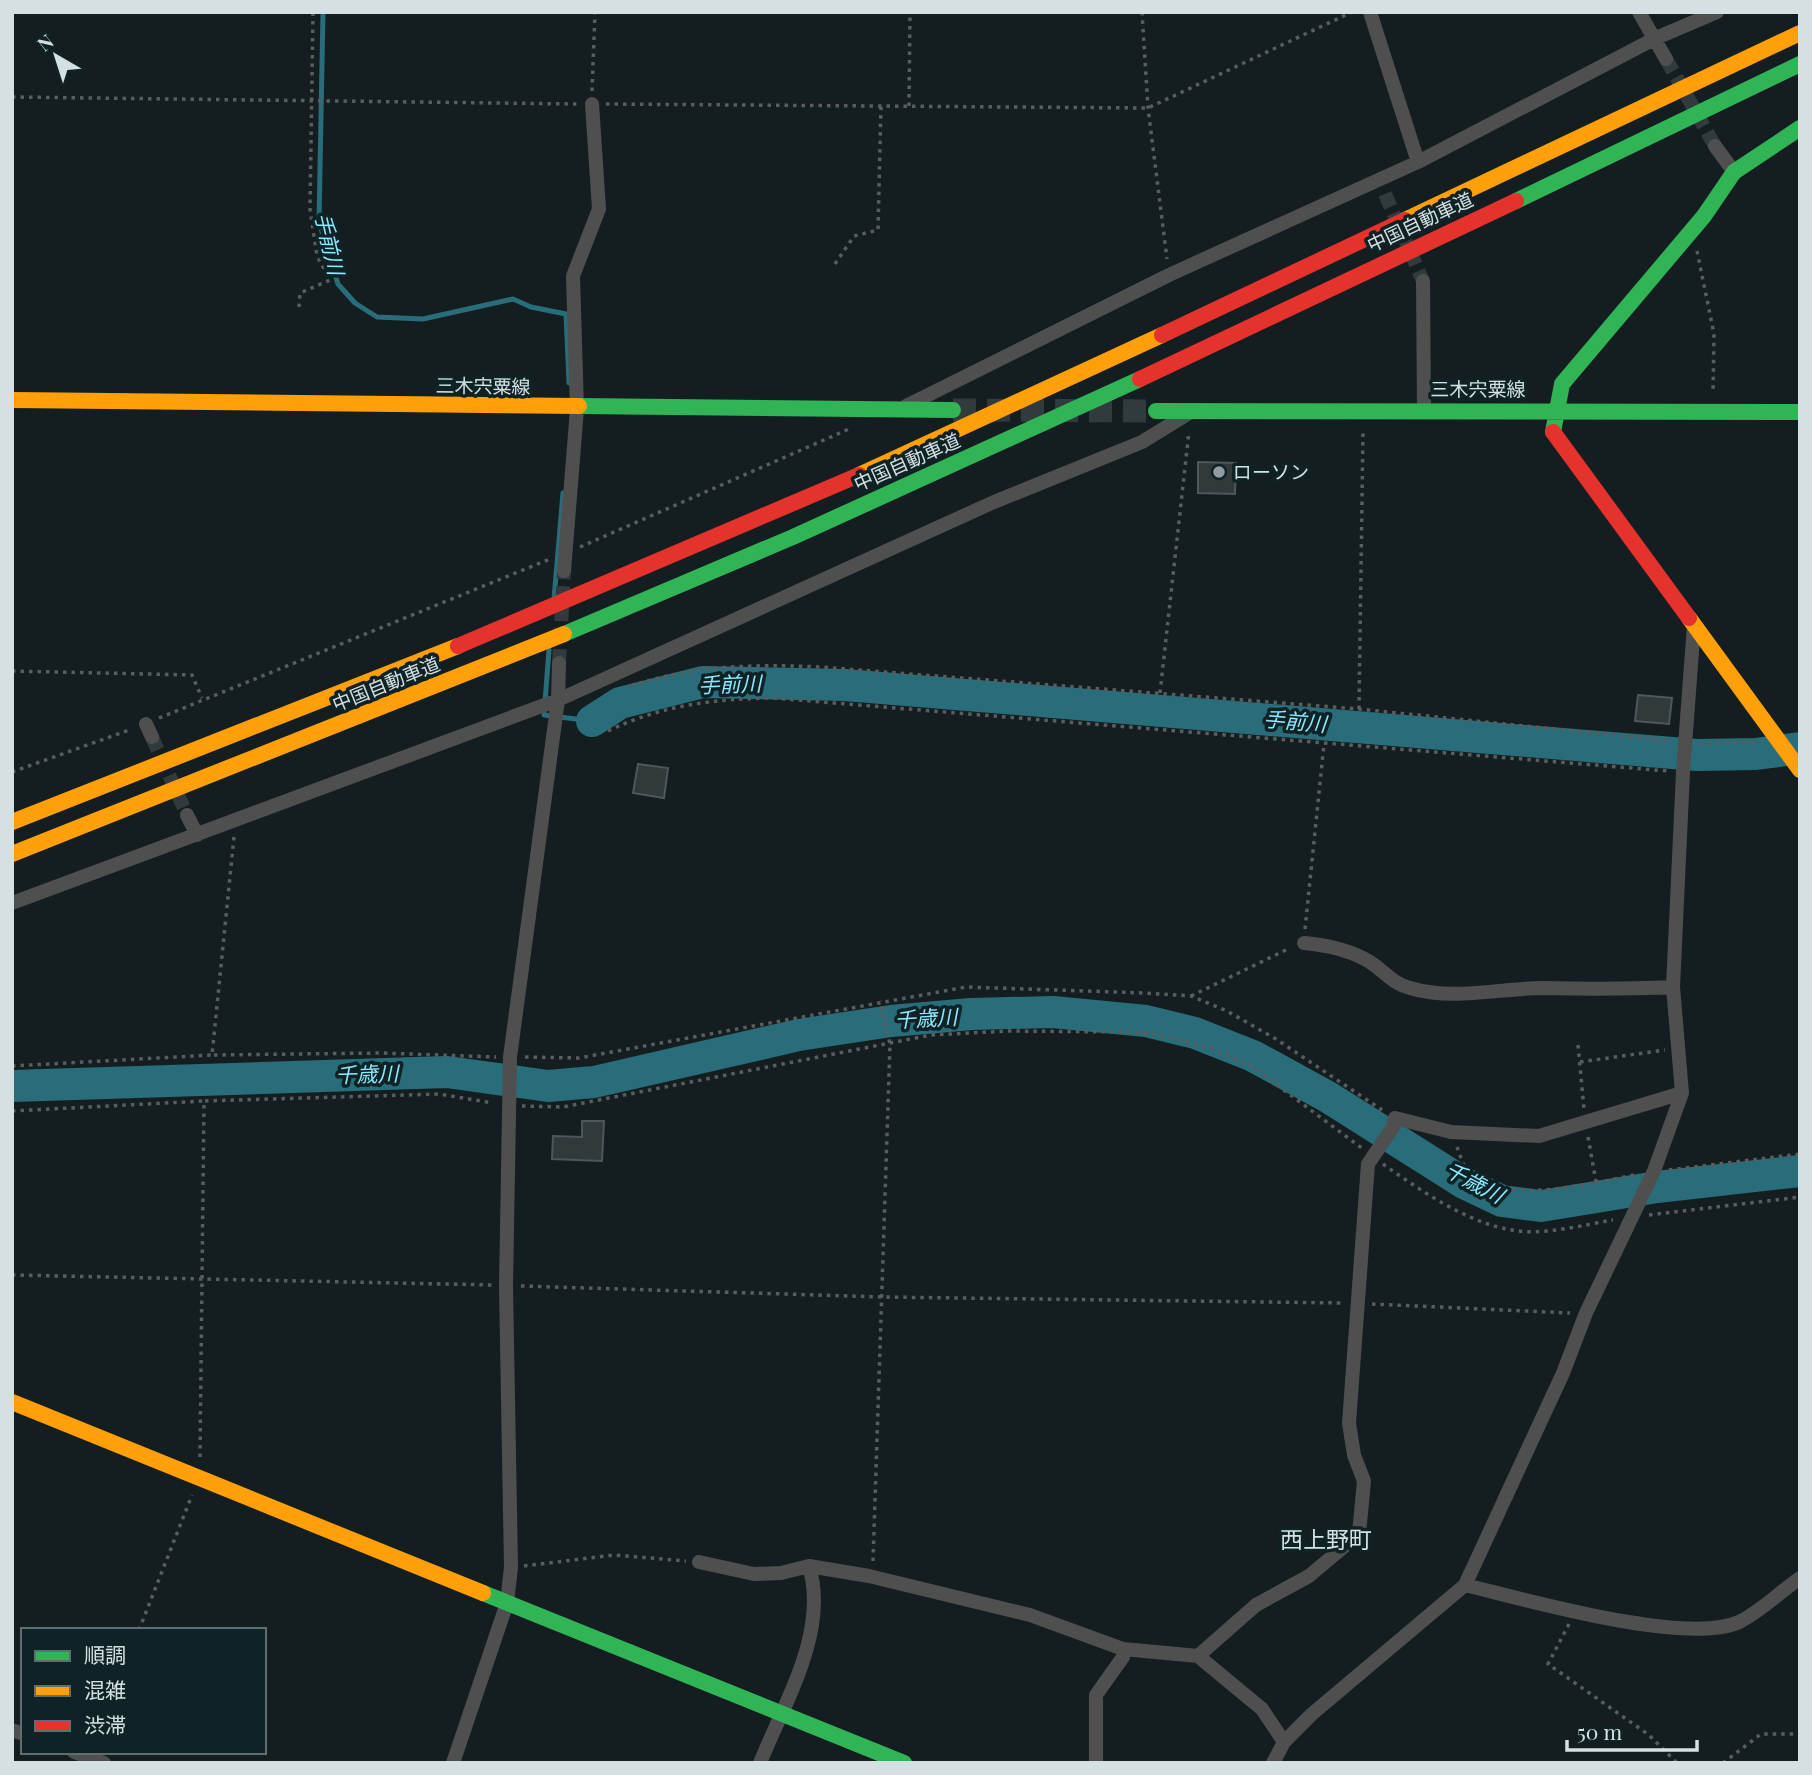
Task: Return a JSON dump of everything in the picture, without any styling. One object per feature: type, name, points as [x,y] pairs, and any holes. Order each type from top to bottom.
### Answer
[{"type":"main road","name":"中国自動車道","points":[[12,822],[308,708],[607,584],[891,461],[1205,317],[1800,33]]},
{"type":"main road","name":"中国自動車道","points":[[12,854],[321,734],[633,606],[902,488],[1800,64]]},
{"type":"main road","points":[[1797,764],[1553,433],[1563,384],[1688,234],[1734,172],[1800,128]]},
{"type":"main road","name":"三木宍粟線","points":[[12,400],[577,409],[953,410]]},
{"type":"main road","name":"三木宍粟線","points":[[1156,411],[1424,409],[1800,412]]},
{"type":"main road","points":[[12,1402],[904,1763]]},
{"type":"street","points":[[1370,12],[1418,162]]},
{"type":"street","points":[[1639,12],[1667,59]]},
{"type":"street","points":[[898,410],[1170,275],[1382,188],[1418,162],[1656,38],[1717,12]]},
{"type":"street","points":[[564,571],[577,409],[573,276],[599,209],[592,104]]},
{"type":"street","points":[[1715,146],[1734,172]]},
{"type":"street","points":[[1423,281],[1424,409]]},
{"type":"street","points":[[12,903],[558,700],[994,502],[1142,442],[1191,411]]},
{"type":"street","points":[[1273,1763],[1284,1742],[1312,1713],[1465,1585],[1563,1373],[1586,1314],[1652,1176],[1682,1093],[1672,987],[1683,769],[1694,625]]},
{"type":"street","points":[[453,1763],[508,1603],[511,1567],[506,1286],[510,1061],[558,700],[559,663]]},
{"type":"street","points":[[187,815],[197,835]]},
{"type":"street","points":[[1304,943],[1334,946],[1369,962],[1396,983],[1412,989],[1471,993],[1544,988],[1615,990],[1672,987]]},
{"type":"street","points":[[1198,1656],[1256,1605],[1309,1576],[1359,1534],[1364,1482],[1354,1455],[1349,1423],[1368,1164],[1373,1152],[1394,1123],[1451,1132],[1539,1136],[1682,1093]]},
{"type":"street","points":[[699,1562],[754,1574],[781,1573],[809,1566],[869,1576],[1030,1615],[1123,1649],[1198,1656],[1262,1709],[1284,1742]]},
{"type":"street","points":[[760,1763],[811,1640],[813,1577],[809,1566]]},
{"type":"street","points":[[1465,1585],[1575,1612],[1688,1629],[1738,1623],[1800,1578]]},
{"type":"street","points":[[1096,1763],[1096,1695],[1123,1657],[1123,1649]]},
{"type":"street","points":[[79,1754],[103,1763]]},
{"type":"path","points":[[299,307],[300,293],[330,280],[317,256],[310,209],[313,12]]},
{"type":"path","points":[[592,104],[595,12]]},
{"type":"path","points":[[909,106],[910,12]]},
{"type":"path","points":[[1142,12],[1148,108],[1170,275]]},
{"type":"path","points":[[12,97],[1148,108],[1352,12]]},
{"type":"path","points":[[835,264],[854,236],[878,230],[881,106]]},
{"type":"path","points":[[1688,234],[1700,257],[1714,334],[1711,412]]},
{"type":"path","points":[[1160,693],[1191,411]]},
{"type":"path","points":[[1359,709],[1362,411]]},
{"type":"path","points":[[12,772],[149,730],[202,698],[565,553],[856,426]]},
{"type":"path","points":[[626,687],[659,676],[709,668],[764,664],[1359,709],[1686,745],[1780,742]]},
{"type":"path","points":[[12,671],[192,676],[202,698]]},
{"type":"path","points":[[608,731],[639,716],[671,706],[721,699],[773,698],[1324,744],[1683,769]]},
{"type":"path","points":[[1191,996],[1304,943],[1324,744]]},
{"type":"path","points":[[212,1055],[236,821]]},
{"type":"path","points":[[12,1066],[212,1055],[381,1053],[510,1061],[579,1058],[966,987],[1068,989],[1191,996],[1276,1039],[1394,1123]]},
{"type":"path","points":[[869,1576],[873,1557],[890,1044],[880,1001]]},
{"type":"path","points":[[12,1111],[204,1101],[439,1094],[563,1107],[931,1035],[1008,1031],[1160,1035],[1212,1048],[1253,1067],[1373,1152],[1469,1215],[1514,1231],[1565,1228],[1634,1213],[1800,1196]]},
{"type":"path","points":[[1580,1062],[1677,1048]]},
{"type":"path","points":[[140,1628],[199,1478],[204,1101]]},
{"type":"path","points":[[1451,1132],[1467,1170],[1483,1181],[1515,1191],[1556,1189],[1800,1154]]},
{"type":"path","points":[[12,1275],[883,1297],[1359,1303],[1586,1314]]},
{"type":"path","points":[[511,1567],[614,1555],[699,1562]]},
{"type":"path","points":[[1575,1612],[1548,1664],[1649,1735],[1676,1763]]},
{"type":"path","points":[[1723,1763],[1761,1734],[1800,1734]]},
{"type":"building","points":[[1198,462],[1236,463],[1235,494],[1198,493]]},
{"type":"building","points":[[1638,695],[1672,698],[1669,724],[1635,721]]},
{"type":"building","points":[[638,764],[668,768],[664,798],[633,793]]},
{"type":"building","points":[[582,1121],[604,1121],[602,1161],[552,1159],[553,1136],[582,1137]]},
{"type":"waterway","name":"手前川","points":[[323,12],[319,222],[338,284],[355,303],[377,317],[423,319],[513,299],[531,307],[566,314],[569,383]]},
{"type":"waterway","name":"手前川","points":[[554,599],[563,493]]},
{"type":"waterway","name":"手前川","points":[[549,650],[544,715],[592,721]]},
{"type":"waterway","name":"手前川","points":[[592,721],[620,703],[703,682],[845,685],[1697,755],[1756,754],[1800,748]]},
{"type":"waterway","name":"千歳川","points":[[12,1086],[447,1072],[548,1086],[594,1082],[799,1035],[891,1021],[971,1014],[1053,1012],[1146,1021],[1195,1033],[1253,1056],[1328,1097],[1464,1183],[1502,1201],[1541,1206],[1657,1187],[1800,1171]]},
{"type":"tunnel","points":[[1666,59],[1715,146]]},
{"type":"tunnel","points":[[1385,194],[1423,281]]},
{"type":"tunnel","points":[[953,410],[1156,411]]},
{"type":"tunnel","points":[[559,663],[564,571]]},
{"type":"tunnel","points":[[152,737],[187,815]]},
{"type":"traffic: fast","points":[[1516,201],[1800,64]]},
{"type":"traffic: fast","points":[[1553,432],[1562,384],[1704,216],[1734,172],[1800,128]]},
{"type":"traffic: fast","points":[[564,634],[793,537],[1140,379]]},
{"type":"traffic: fast","points":[[579,406],[953,410]]},
{"type":"traffic: fast","points":[[1156,411],[1800,412]]},
{"type":"traffic: fast","points":[[483,1593],[904,1763]]},
{"type":"traffic: slow","points":[[1405,220],[1800,33]]},
{"type":"traffic: slow","points":[[859,475],[1162,335]]},
{"type":"traffic: slow","points":[[12,400],[579,406]]},
{"type":"traffic: slow","points":[[1689,618],[1800,770]]},
{"type":"traffic: slow","points":[[12,854],[564,634]]},
{"type":"traffic: slow","points":[[12,822],[458,646]]},
{"type":"traffic: slow","points":[[12,1402],[483,1593]]},
{"type":"traffic: jam","points":[[1140,379],[1516,201]]},
{"type":"traffic: jam","points":[[1162,335],[1405,220]]},
{"type":"traffic: jam","points":[[1553,432],[1689,618]]},
{"type":"traffic: jam","points":[[458,646],[859,475]]},
{"type":"place","name":"ローソン","points":[[1219,472]]},
{"type":"district","name":"西上野町","points":[[1326,1540]]}]
